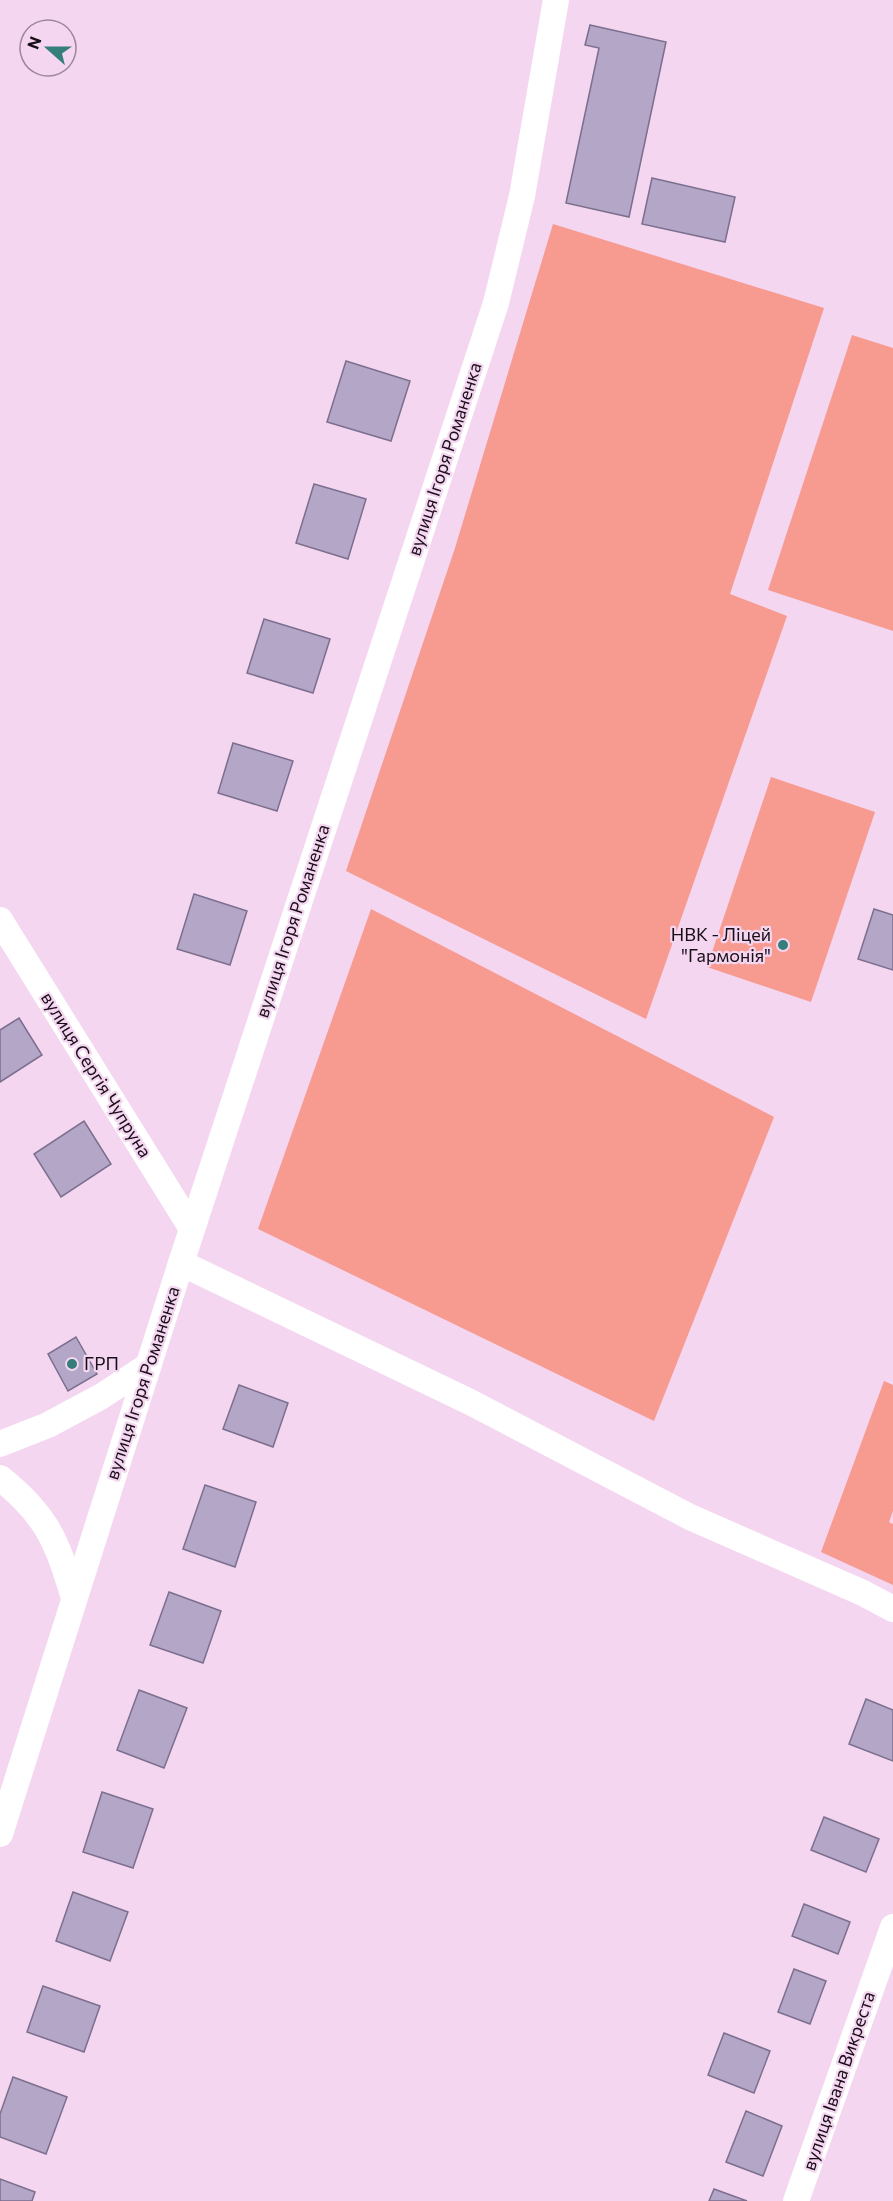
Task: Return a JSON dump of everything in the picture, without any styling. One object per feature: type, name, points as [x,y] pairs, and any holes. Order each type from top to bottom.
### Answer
[{"type":"street","name":"вулиця Ігоря Романенка","points":[[0,1834],[192,1229],[496,303],[522,196],[556,0]]},
{"type":"street","name":"вулиця Сергія Чупруна","points":[[0,920],[192,1229]]},
{"type":"street","points":[[181,1263],[470,1402],[690,1517],[863,1593],[893,1609]]},
{"type":"street","points":[[0,1444],[48,1425],[102,1396],[149,1365]]},
{"type":"street","points":[[0,1478],[19,1493],[38,1514],[53,1537],[74,1598]]},
{"type":"street","name":"вулиця Івана Викреста","points":[[796,2201],[893,1927]]},
{"type":"shaded area","points":[[553,224],[824,308],[730,594],[787,616],[646,1019],[346,871],[455,548]]},
{"type":"shaded area","points":[[852,335],[893,348],[893,631],[768,590]]},
{"type":"shaded area","points":[[771,777],[875,812],[811,1002],[707,967]]},
{"type":"shaded area","points":[[371,909],[774,1117],[654,1421],[258,1229]]},
{"type":"shaded area","points":[[884,1381],[893,1385],[893,1511],[889,1522],[893,1524],[893,1585],[821,1552]]},
{"type":"building","points":[[590,25],[666,42],[629,217],[566,203],[599,48],[585,45]]},
{"type":"building","points":[[652,178],[735,197],[725,242],[642,224]]},
{"type":"building","points":[[346,361],[410,381],[391,441],[327,422]]},
{"type":"building","points":[[314,484],[366,499],[348,559],[296,543]]},
{"type":"building","points":[[264,619],[330,639],[313,693],[247,673]]},
{"type":"building","points":[[233,743],[293,761],[277,811],[218,793]]},
{"type":"building","points":[[194,894],[247,911],[230,965],[177,949]]},
{"type":"building","points":[[874,909],[893,915],[893,970],[858,959]]},
{"type":"building","points":[[19,1018],[42,1055],[0,1082],[0,1030]]},
{"type":"building","points":[[84,1121],[111,1164],[61,1197],[34,1154]]},
{"type":"building","name":"ГРП","points":[[76,1337],[97,1374],[68,1391],[48,1354]]},
{"type":"building","points":[[239,1385],[288,1403],[273,1447],[223,1429]]},
{"type":"building","points":[[205,1485],[256,1502],[235,1567],[183,1549]]},
{"type":"building","points":[[169,1592],[221,1611],[203,1663],[150,1645]]},
{"type":"building","points":[[139,1690],[187,1708],[164,1768],[117,1750]]},
{"type":"building","points":[[866,1699],[893,1710],[893,1761],[849,1744]]},
{"type":"building","points":[[102,1792],[153,1809],[133,1868],[83,1852]]},
{"type":"building","points":[[824,1817],[879,1839],[866,1872],[811,1850]]},
{"type":"building","points":[[73,1892],[128,1912],[110,1961],[56,1941]]},
{"type":"building","points":[[804,1904],[850,1922],[838,1954],[792,1936]]},
{"type":"building","points":[[794,1969],[826,1981],[810,2024],[778,2012]]},
{"type":"building","points":[[43,1986],[100,2006],[84,2052],[27,2032]]},
{"type":"building","points":[[724,2033],[770,2051],[754,2093],[708,2075]]},
{"type":"building","points":[[13,2077],[67,2097],[46,2154],[0,2137],[0,2114]]},
{"type":"building","points":[[746,2111],[782,2126],[763,2176],[726,2162]]},
{"type":"building","points":[[0,2179],[35,2192],[32,2201],[0,2201]]},
{"type":"building","points":[[714,2189],[747,2201],[709,2201]]},
{"type":"place","name":"НВК - Ліцей \"Гармонія\"","points":[[783,945]]},
{"type":"place","name":"ГРП","points":[[72,1364]]}]
